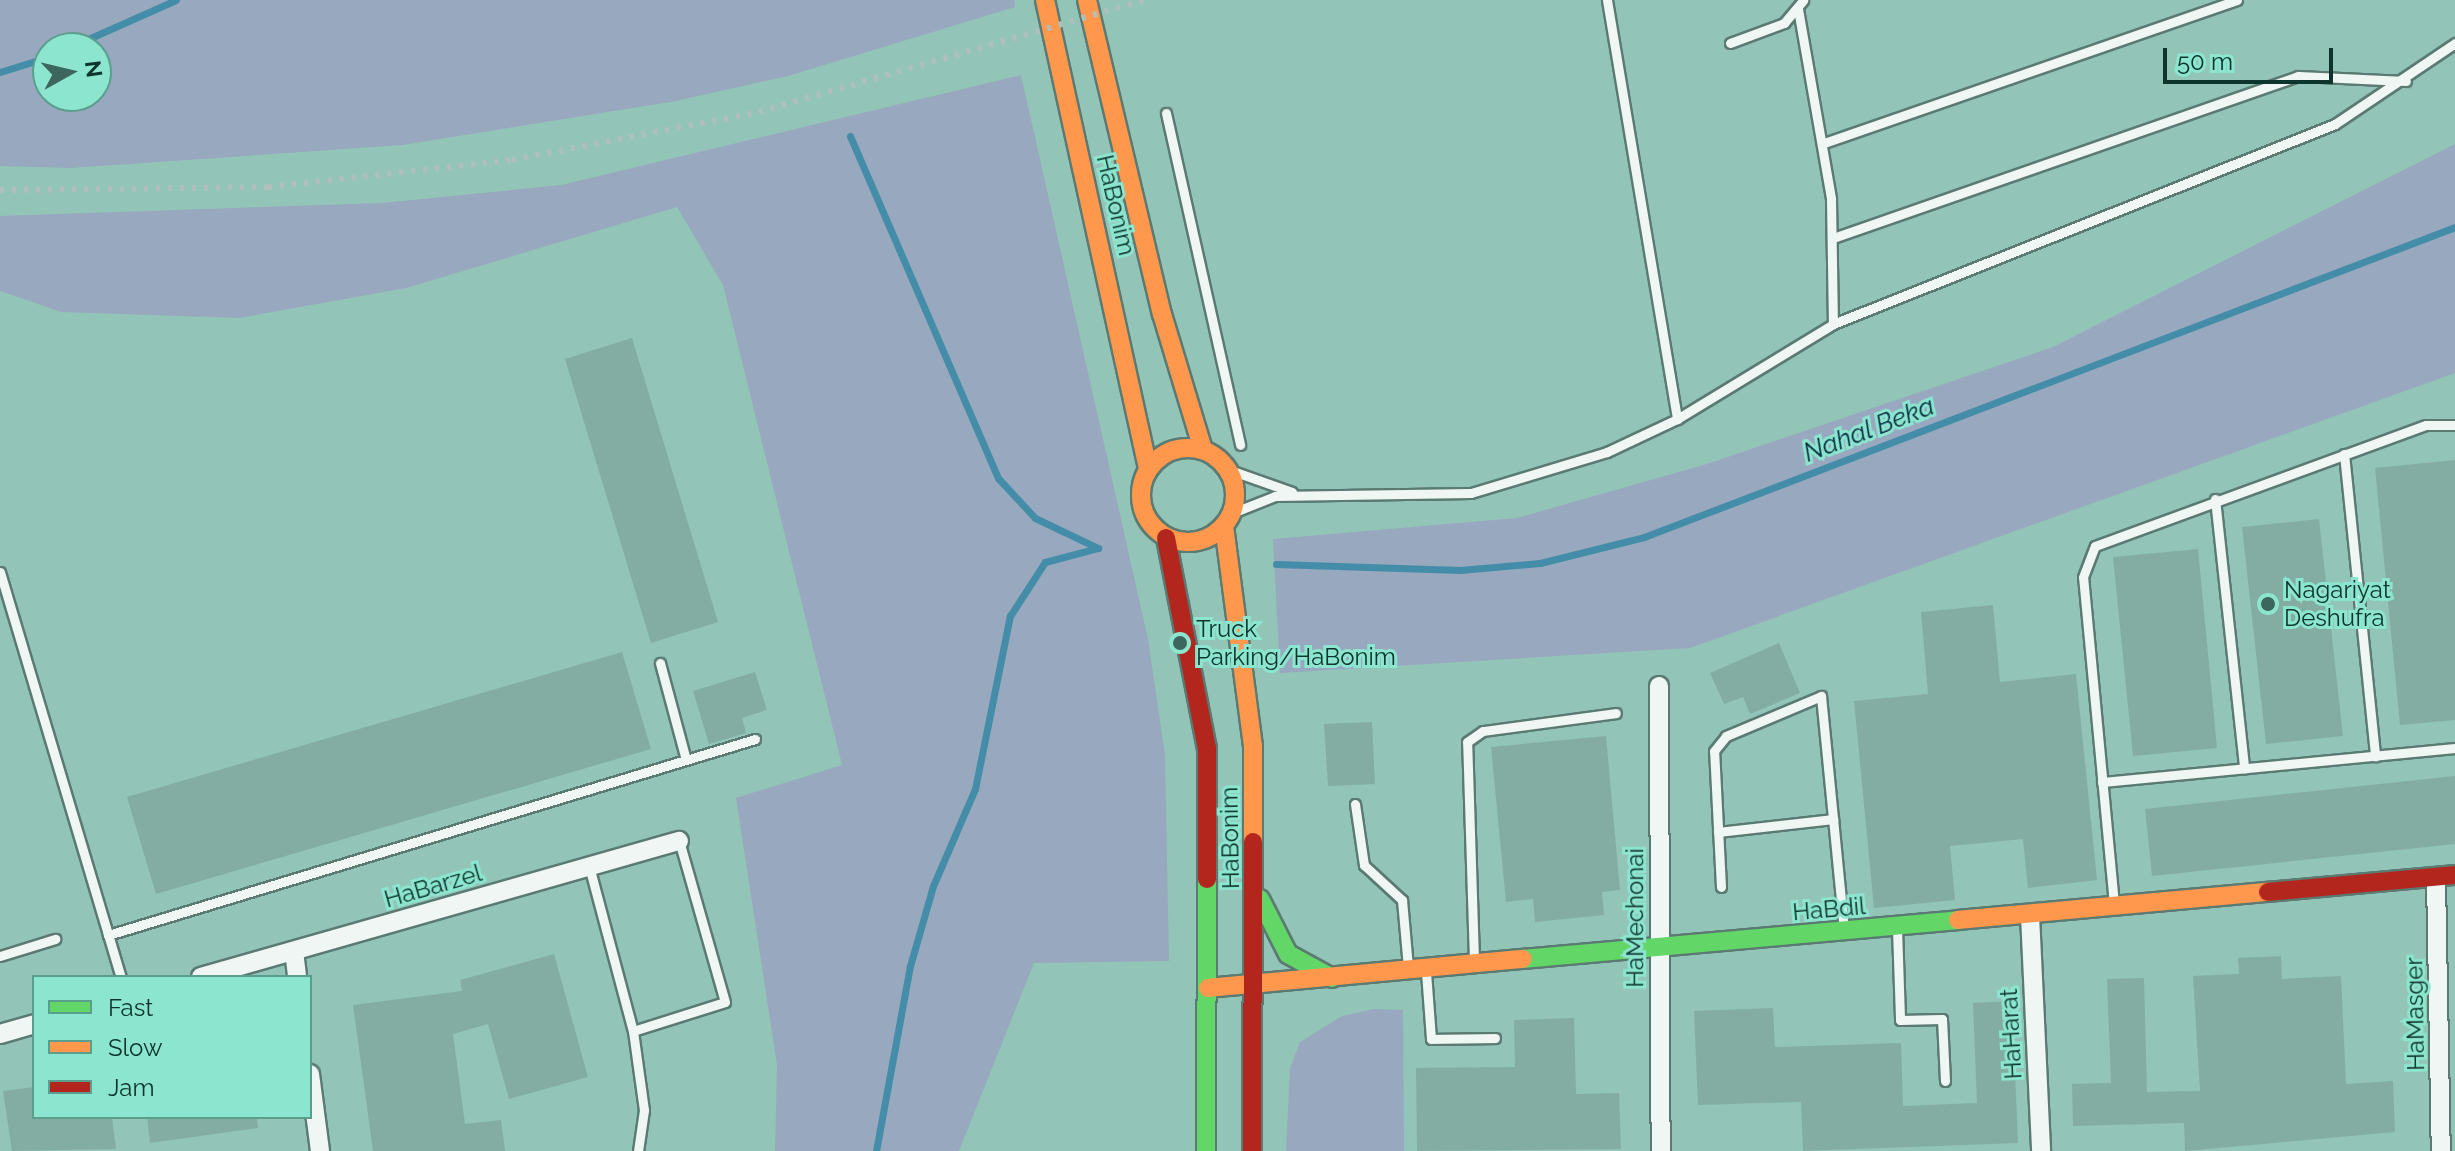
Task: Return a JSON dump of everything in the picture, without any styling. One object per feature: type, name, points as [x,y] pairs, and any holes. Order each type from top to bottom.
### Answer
[{"type":"street","name":"HaBonim","points":[[1045,0],[1148,468]]},
{"type":"street","name":"HaBonim","points":[[1087,0],[1162,314],[1203,450]]},
{"type":"street","points":[[1172,450],[1203,450],[1227,469],[1228,519],[1197,542],[1166,538],[1144,515],[1148,468],[1172,450]]},
{"type":"street","name":"HaBonim","points":[[1228,519],[1253,746],[1252,1151]]},
{"type":"street","name":"HaBonim","points":[[1166,538],[1207,748],[1206,1151]]},
{"type":"street","name":"HaMechonai","points":[[1659,686],[1661,1151]]},
{"type":"street","name":"HaBarzel","points":[[208,975],[679,841]]},
{"type":"street","name":"HaBdil","points":[[1208,988],[1254,988],[2455,875]]},
{"type":"street","name":"HaMasger","points":[[2436,877],[2441,1151]]},
{"type":"street","points":[[1255,887],[1288,954],[1339,980]]},
{"type":"street","name":"HaHarat","points":[[2030,915],[2041,1151]]},
{"type":"street","points":[[294,951],[297,975]]},
{"type":"street","points":[[0,1034],[32,1025]]},
{"type":"street","points":[[312,1089],[320,1151]]},
{"type":"lane","points":[[1607,0],[1677,419]]},
{"type":"lane","points":[[1824,143],[2237,0]]},
{"type":"lane","points":[[1800,4],[1824,143],[1833,238],[1833,324]]},
{"type":"lane","points":[[1730,43],[1784,23],[1800,4]]},
{"type":"lane","points":[[1228,519],[1262,498],[1471,493],[1607,452],[1677,419],[1833,324],[2335,124],[2406,81],[2455,43]]},
{"type":"lane","points":[[1833,238],[2298,76],[2406,81]]},
{"type":"lane","points":[[1166,113],[1240,445]]},
{"type":"lane","points":[[2114,907],[2086,561],[2115,534],[2426,425],[2455,425]]},
{"type":"lane","points":[[2344,454],[2375,756]]},
{"type":"lane","points":[[1227,469],[1307,496]]},
{"type":"lane","points":[[2215,499],[2244,768]]},
{"type":"lane","points":[[0,572],[120,975]]},
{"type":"lane","points":[[660,663],[686,760]]},
{"type":"lane","points":[[1721,887],[1718,832],[1720,744],[1821,696],[1844,932]]},
{"type":"lane","points":[[1474,967],[1467,742],[1483,731],[1616,713]]},
{"type":"lane","points":[[108,935],[755,739]]},
{"type":"lane","points":[[2102,782],[2455,748]]},
{"type":"lane","points":[[1355,804],[1364,865],[1402,900],[1431,1039],[1495,1038]]},
{"type":"lane","points":[[1718,832],[1833,819]]},
{"type":"lane","points":[[633,1031],[725,1002],[679,841]]},
{"type":"lane","points":[[589,866],[633,1031],[644,1110],[638,1151]]},
{"type":"lane","points":[[1897,927],[1900,1020],[1942,1019],[1945,1081]]},
{"type":"lane","points":[[0,956],[55,939]]},
{"type":"shaded area","points":[[0,0],[1014,0],[1015,7],[788,76],[676,101],[402,145],[71,168],[0,166]]},
{"type":"shaded area","points":[[1021,75],[1148,639],[1165,755],[1169,961],[1034,963],[959,1151],[775,1151],[777,1065],[736,798],[842,765],[723,285],[677,207],[406,288],[239,318],[61,312],[0,291],[0,216],[382,203],[561,185]]},
{"type":"shaded area","points":[[2455,144],[2455,373],[1690,648],[1280,673],[1273,539],[1517,518],[1707,464],[2053,347]]},
{"type":"shaded area","points":[[1374,1009],[1403,1010],[1404,1151],[1286,1151],[1290,1068],[1300,1042],[1342,1016]]},
{"type":"building","points":[[632,338],[718,622],[651,643],[565,359]]},
{"type":"building","points":[[2455,460],[2455,720],[2400,725],[2375,468]]},
{"type":"building","points":[[2319,519],[2343,736],[2266,744],[2242,527]]},
{"type":"building","points":[[2198,549],[2217,748],[2133,756],[2113,557]]},
{"type":"building","points":[[1993,605],[2000,682],[2076,674],[2097,880],[2028,888],[2023,839],[1950,846],[1955,900],[1874,908],[1854,701],[1928,694],[1921,612]]},
{"type":"building","points":[[1779,643],[1800,693],[1750,714],[1743,697],[1724,704],[1710,673]]},
{"type":"building","points":[[622,652],[651,749],[156,894],[127,797]]},
{"type":"building","points":[[755,672],[767,710],[742,718],[746,733],[709,744],[693,691]]},
{"type":"building","points":[[1372,722],[1375,784],[1328,786],[1324,724]]},
{"type":"building","points":[[1606,736],[1620,890],[1602,892],[1604,915],[1535,922],[1533,899],[1506,902],[1491,747]]},
{"type":"building","points":[[2455,776],[2455,844],[2152,876],[2145,809]]},
{"type":"building","points":[[554,954],[588,1077],[509,1099],[488,1024],[453,1034],[465,1124],[501,1120],[505,1151],[373,1151],[353,1005],[462,991],[460,980]]},
{"type":"building","points":[[2281,956],[2282,979],[2341,976],[2346,1084],[2393,1081],[2395,1132],[2185,1151],[2184,1123],[2073,1126],[2072,1084],[2111,1083],[2107,979],[2144,978],[2147,1092],[2200,1091],[2193,976],[2239,974],[2238,958]]},
{"type":"building","points":[[2012,1001],[2018,1143],[1803,1151],[1801,1102],[1698,1105],[1694,1011],[1773,1008],[1775,1047],[1901,1043],[1903,1106],[1977,1103],[1973,1003]]},
{"type":"building","points":[[1574,1018],[1576,1094],[1619,1093],[1621,1149],[1417,1151],[1416,1068],[1515,1067],[1514,1020]]},
{"type":"building","points":[[32,1087],[32,1119],[112,1119],[116,1149],[12,1151],[3,1091]]},
{"type":"building","points":[[147,1119],[257,1119],[258,1128],[150,1143]]},
{"type":"waterway","points":[[104,32],[176,0]]},
{"type":"waterway","points":[[0,72],[32,62]]},
{"type":"waterway","points":[[850,136],[998,478],[1035,518],[1098,548]]},
{"type":"waterway","name":"Nahal Beka","points":[[1276,564],[1460,570],[1540,563],[1644,537],[2455,227]]},
{"type":"waterway","points":[[876,1151],[910,966],[933,886],[975,789],[1010,616],[1045,562],[1098,548]]},
{"type":"railway","points":[[0,190],[268,187],[512,160],[759,112],[1145,0]]},
{"type":"traffic: fast","points":[[1206,1151],[1207,879]]},
{"type":"traffic: fast","points":[[1260,899],[1288,954],[1332,978]]},
{"type":"traffic: fast","points":[[1523,959],[1958,920]]},
{"type":"traffic: slow","points":[[1045,0],[1148,468]]},
{"type":"traffic: slow","points":[[1087,0],[1162,314],[1203,450]]},
{"type":"traffic: slow","points":[[1188,448],[1206,451],[1221,462],[1232,477],[1235,495],[1232,513],[1221,528],[1206,539],[1188,542],[1170,539],[1155,528],[1144,513],[1141,495],[1144,477],[1155,462],[1170,451],[1188,448]]},
{"type":"traffic: slow","points":[[1224,526],[1253,746],[1253,842]]},
{"type":"traffic: slow","points":[[1958,920],[2268,892]]},
{"type":"traffic: slow","points":[[1208,988],[1523,959]]},
{"type":"traffic: jam","points":[[1166,538],[1207,748],[1207,879]]},
{"type":"traffic: jam","points":[[1252,1151],[1253,842]]},
{"type":"traffic: jam","points":[[2268,892],[2455,875]]},
{"type":"place","name":"Nagariyat Deshufra","points":[[2268,604]]},
{"type":"place","name":"Truck Parking/HaBonim","points":[[1180,643]]}]
